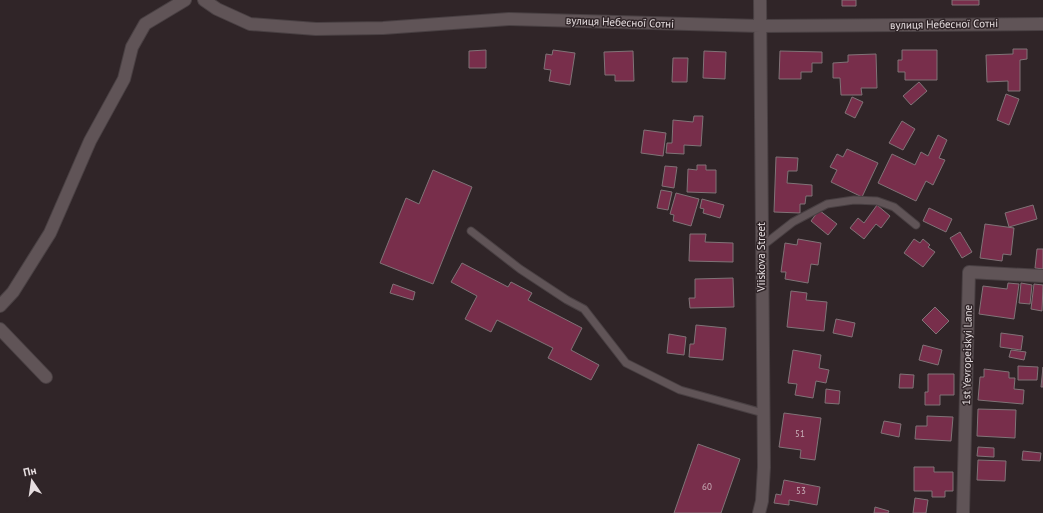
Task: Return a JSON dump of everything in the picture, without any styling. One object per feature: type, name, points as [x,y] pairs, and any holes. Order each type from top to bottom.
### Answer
[{"type":"street","points":[[0,306],[13,292],[50,233],[90,141],[124,79],[132,47],[145,24],[185,0]]},
{"type":"street","name":"вулиця Небесної Сотні","points":[[204,0],[217,9],[250,24],[316,28],[383,28],[509,19],[760,26],[1043,24]]},
{"type":"street","name":"Viiskova Street","points":[[759,513],[762,501],[764,467],[760,0]]},
{"type":"street","name":"1st Yevropeiskyi Lane","points":[[963,513],[969,272],[1043,276]]},
{"type":"street","points":[[0,329],[46,378]]},
{"type":"lane","points":[[761,247],[793,222],[827,204],[854,200],[877,202],[894,207],[916,226]]},
{"type":"lane","points":[[471,231],[520,269],[567,300],[584,309],[626,363],[680,390],[763,413]]},
{"type":"building","points":[[842,0],[856,0],[856,6],[842,6]]},
{"type":"building","points":[[952,0],[979,0],[979,5],[952,5]]},
{"type":"building","points":[[1013,49],[1027,49],[1027,59],[1020,60],[1020,91],[1008,91],[1008,81],[987,82],[986,55],[1013,54]]},
{"type":"building","points":[[486,50],[486,68],[469,68],[469,51]]},
{"type":"building","points":[[553,50],[575,53],[570,85],[549,81],[551,70],[544,69],[546,54],[552,55]]},
{"type":"building","points":[[902,50],[937,50],[937,80],[905,80],[905,72],[898,72],[898,60],[902,60]]},
{"type":"building","points":[[633,51],[634,81],[615,81],[615,75],[605,75],[604,52]]},
{"type":"building","points":[[704,51],[726,52],[725,79],[703,78]]},
{"type":"building","points":[[780,51],[822,52],[822,63],[812,63],[812,72],[801,72],[801,79],[779,79]]},
{"type":"building","points":[[876,54],[877,88],[861,88],[862,95],[841,95],[840,78],[833,78],[833,63],[848,62],[848,55]]},
{"type":"building","points":[[673,58],[688,58],[687,82],[672,82]]},
{"type":"building","points":[[919,82],[927,91],[911,105],[903,96]]},
{"type":"building","points":[[1006,94],[1019,99],[1009,125],[997,120]]},
{"type":"building","points":[[852,97],[863,102],[855,118],[845,113]]},
{"type":"building","points":[[694,116],[703,116],[701,146],[684,145],[684,154],[666,153],[667,143],[672,143],[673,120],[693,122]]},
{"type":"building","points":[[902,121],[915,129],[903,150],[889,143]]},
{"type":"building","points":[[644,130],[666,133],[663,156],[641,153]]},
{"type":"building","points":[[938,135],[947,140],[939,158],[945,160],[933,185],[926,181],[916,201],[878,183],[892,154],[915,165],[921,152],[928,156]]},
{"type":"building","points":[[847,149],[878,163],[862,197],[831,182],[837,170],[830,167],[837,154],[843,157]]},
{"type":"building","points":[[776,157],[798,158],[797,171],[788,171],[787,183],[812,185],[812,196],[806,196],[805,204],[800,204],[800,213],[774,212]]},
{"type":"building","points":[[697,165],[706,165],[706,170],[716,170],[716,193],[687,192],[688,169],[697,170]]},
{"type":"building","points":[[665,166],[677,167],[674,188],[662,186]]},
{"type":"building","points":[[433,170],[472,187],[433,284],[380,263],[406,198],[419,204]]},
{"type":"building","points":[[661,190],[672,192],[668,210],[657,208]]},
{"type":"building","points":[[676,193],[699,199],[691,226],[673,221],[674,215],[670,214]]},
{"type":"building","points":[[702,199],[724,205],[720,218],[703,213],[704,209],[700,208]]},
{"type":"building","points":[[877,205],[890,216],[881,228],[876,224],[864,239],[850,228],[858,218],[864,223]]},
{"type":"building","points":[[1033,205],[1037,219],[1009,227],[1005,213]]},
{"type":"building","points":[[929,208],[952,219],[946,232],[923,221]]},
{"type":"building","points":[[819,210],[837,224],[828,235],[811,221]]},
{"type":"building","points":[[985,224],[1014,228],[1011,255],[1003,254],[1002,261],[980,258]]},
{"type":"building","points":[[960,232],[972,252],[962,258],[950,238]]},
{"type":"building","points":[[690,234],[706,234],[705,242],[733,243],[733,262],[689,261]]},
{"type":"building","points":[[798,239],[821,243],[818,265],[811,264],[808,283],[785,279],[786,272],[781,272],[785,243],[797,245]]},
{"type":"building","points":[[914,239],[920,243],[923,239],[930,245],[928,247],[935,252],[923,267],[904,253]]},
{"type":"building","points":[[1037,249],[1043,249],[1043,269],[1035,268]]},
{"type":"building","points":[[462,263],[508,287],[511,282],[532,293],[528,300],[582,328],[571,350],[599,365],[591,380],[548,358],[553,348],[497,320],[491,332],[465,319],[477,296],[451,282]]},
{"type":"building","points":[[733,278],[734,307],[690,308],[689,298],[695,298],[695,279]]},
{"type":"building","points":[[1008,283],[1019,284],[1014,319],[979,314],[983,286],[1007,289]]},
{"type":"building","points":[[1021,283],[1032,285],[1030,304],[1019,303]]},
{"type":"building","points":[[393,284],[415,292],[413,300],[390,293]]},
{"type":"building","points":[[1034,284],[1043,285],[1042,311],[1031,309]]},
{"type":"building","points":[[791,291],[807,293],[806,300],[827,302],[824,331],[787,327]]},
{"type":"building","points":[[935,307],[949,321],[936,334],[922,320]]},
{"type":"building","points":[[836,319],[855,323],[852,337],[833,333]]},
{"type":"building","points":[[696,325],[726,328],[723,360],[689,357],[690,344],[694,344]]},
{"type":"building","points":[[1001,333],[1023,336],[1021,350],[1000,347]]},
{"type":"building","points":[[669,334],[686,337],[684,355],[667,353]]},
{"type":"building","points":[[923,345],[942,350],[938,365],[919,360]]},
{"type":"building","points":[[793,350],[821,355],[819,368],[829,370],[826,383],[816,381],[813,398],[795,395],[797,384],[788,383]]},
{"type":"building","points":[[1011,350],[1026,352],[1024,360],[1009,357]]},
{"type":"building","points":[[1018,366],[1038,367],[1037,380],[1018,380]]},
{"type":"building","points":[[1043,367],[1043,387],[1041,387]]},
{"type":"building","points":[[984,369],[1009,372],[1009,378],[1015,378],[1014,389],[1024,390],[1023,404],[978,400],[980,377],[984,377]]},
{"type":"building","points":[[900,374],[914,375],[913,388],[899,388]]},
{"type":"building","points":[[928,374],[954,374],[954,395],[940,395],[940,405],[925,405],[925,392],[928,392]]},
{"type":"building","points":[[826,389],[840,391],[839,404],[825,403]]},
{"type":"building","points":[[978,409],[1016,410],[1015,438],[977,436]]},
{"type":"building","points":[[784,413],[821,418],[815,460],[800,458],[801,450],[779,447]]},
{"type":"building","points":[[927,416],[953,417],[951,441],[915,439],[916,426],[927,426]]},
{"type":"building","points":[[884,421],[901,424],[899,437],[881,433]]},
{"type":"building","points":[[698,444],[740,459],[721,513],[674,513]]},
{"type":"building","points":[[978,447],[994,448],[994,457],[977,456]]},
{"type":"building","points":[[1023,451],[1041,453],[1040,461],[1022,460]]},
{"type":"building","points":[[978,460],[1006,461],[1005,481],[977,480]]},
{"type":"building","points":[[914,467],[934,467],[934,472],[953,472],[953,491],[945,491],[945,497],[932,497],[932,491],[914,491]]},
{"type":"building","points":[[784,480],[820,487],[817,505],[789,500],[789,505],[774,503],[776,494],[781,495]]},
{"type":"building","points":[[915,498],[928,500],[926,513],[913,513]]},
{"type":"building","points":[[875,507],[889,511],[888,513],[874,513]]}]
